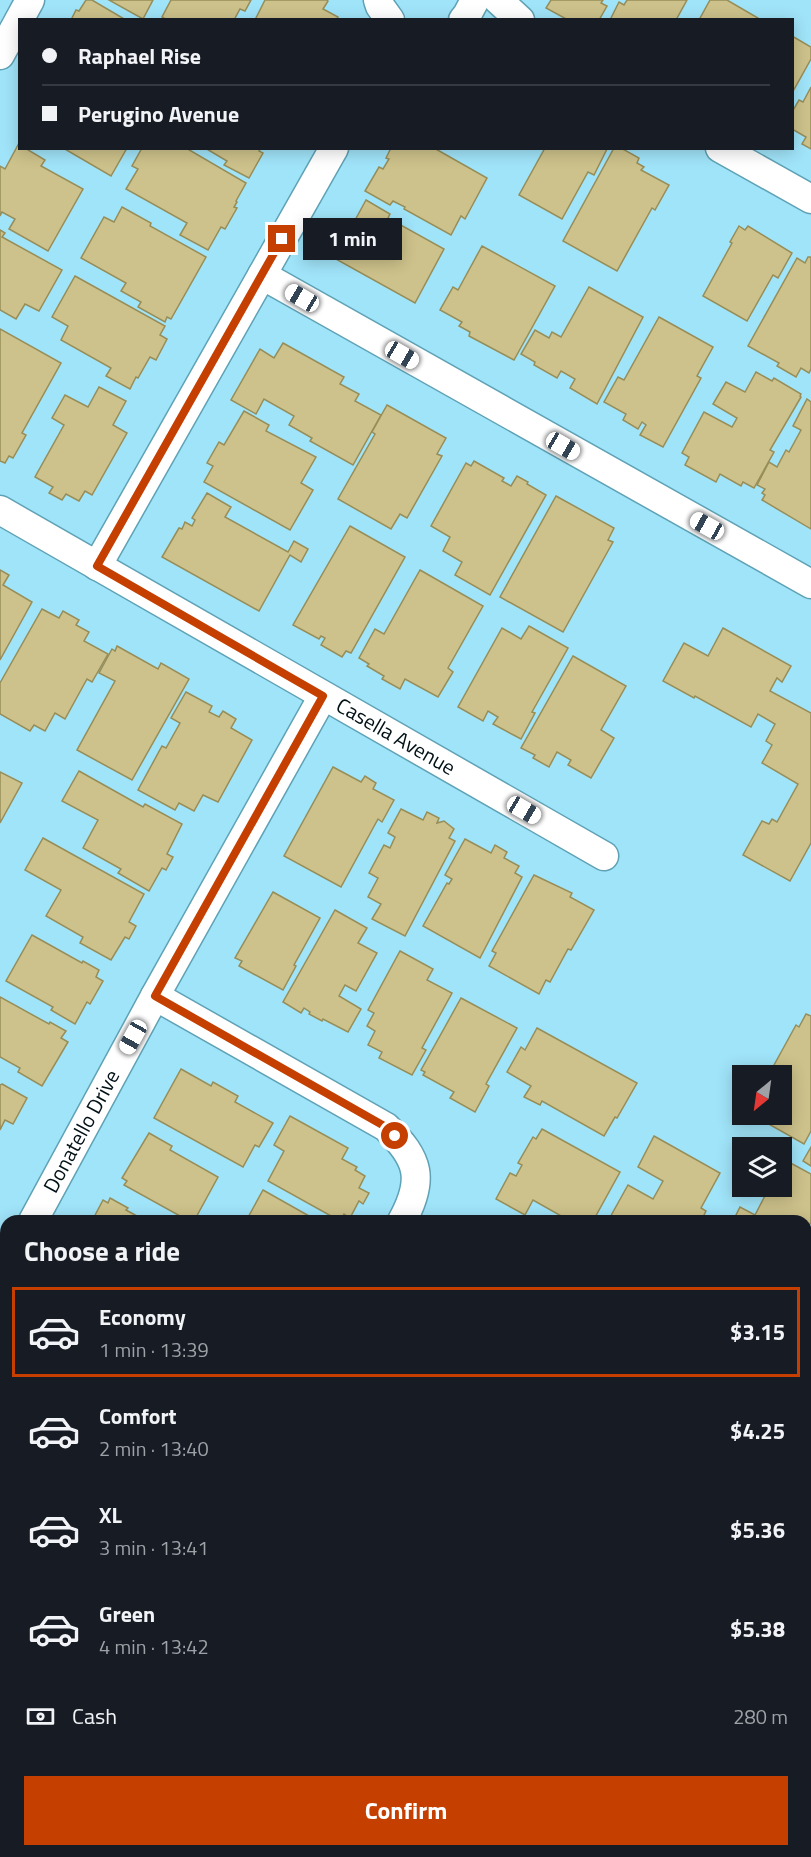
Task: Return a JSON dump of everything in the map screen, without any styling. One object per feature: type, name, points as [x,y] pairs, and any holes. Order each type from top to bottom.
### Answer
[{"type":"street","points":[[20,18],[30,0]]},
{"type":"street","points":[[464,18],[475,0]]},
{"type":"street","points":[[498,0],[518,18]]},
{"type":"street","points":[[0,55],[18,22]]},
{"type":"street","points":[[97,566],[333,150]]},
{"type":"street","points":[[724,150],[811,199]]},
{"type":"street","points":[[262,275],[811,584]]},
{"type":"street","name":"Casella Avenue","points":[[0,510],[604,856]]},
{"type":"street","name":"Donatello Drive","points":[[36,1215],[155,996],[323,696]]},
{"type":"street","points":[[155,996],[386,1127],[405,1145],[414,1164],[415,1185],[405,1215]]},
{"type":"building","points":[[86,0],[92,0],[123,18],[72,18],[76,10],[79,11]]},
{"type":"building","points":[[109,0],[153,0],[144,18]]},
{"type":"building","points":[[171,0],[251,0],[245,11],[240,9],[235,18],[162,17]]},
{"type":"building","points":[[265,0],[327,0],[323,9],[338,17],[337,18],[256,18]]},
{"type":"building","points":[[551,0],[603,0],[601,3],[607,6],[600,18],[564,18],[546,8]]},
{"type":"building","points":[[627,0],[687,0],[677,18],[611,18],[619,2],[624,5]]},
{"type":"building","points":[[710,0],[727,0],[758,18],[700,18]]},
{"type":"building","points":[[794,37],[811,47],[811,59],[794,89]]},
{"type":"building","points":[[811,87],[811,149],[802,144],[806,137],[794,130],[794,109],[799,100],[803,102]]},
{"type":"building","points":[[18,145],[18,150],[28,150],[45,160],[41,166],[83,189],[48,251],[9,229],[15,219],[2,212],[0,216],[0,166],[5,169]]},
{"type":"building","points":[[66,150],[126,150],[111,176]]},
{"type":"building","points":[[141,150],[189,150],[246,183],[236,201],[234,207],[237,208],[225,229],[221,227],[208,250],[180,235],[187,223],[126,189],[138,169],[132,166]]},
{"type":"building","points":[[208,150],[260,150],[263,153],[249,178],[224,165],[227,161]]},
{"type":"building","points":[[390,150],[438,150],[487,178],[465,219],[461,216],[451,235],[404,209],[405,207],[393,201],[390,205],[365,191],[379,167],[383,169],[389,159],[386,158]]},
{"type":"building","points":[[544,150],[606,150],[594,175],[588,172],[562,219],[519,195]]},
{"type":"building","points":[[613,150],[625,150],[639,158],[637,163],[644,167],[641,170],[669,185],[655,210],[652,208],[617,271],[563,241]]},
{"type":"building","points":[[366,200],[390,214],[388,218],[444,249],[415,303],[334,258],[340,248],[335,245],[349,219],[354,222]]},
{"type":"building","points":[[122,207],[151,223],[150,226],[206,257],[171,319],[167,317],[165,322],[138,307],[141,302],[121,291],[126,283],[81,258],[104,217],[114,222]]},
{"type":"building","points":[[739,226],[745,230],[748,226],[792,253],[778,278],[773,275],[747,321],[703,296]]},
{"type":"building","points":[[0,230],[5,233],[2,237],[62,270],[39,311],[25,304],[16,319],[0,310]]},
{"type":"building","points":[[482,246],[555,286],[514,360],[469,336],[470,332],[459,326],[462,322],[440,310],[453,287],[458,290]]},
{"type":"building","points":[[808,257],[811,257],[811,369],[809,373],[801,368],[796,377],[777,366],[779,363],[748,346],[797,258],[805,263]]},
{"type":"building","points":[[75,276],[165,326],[160,335],[167,339],[156,360],[150,357],[130,389],[106,376],[111,368],[61,340],[68,326],[52,317]]},
{"type":"building","points":[[589,287],[643,317],[597,404],[570,388],[575,379],[561,371],[557,378],[534,365],[535,362],[521,354],[535,330],[549,338],[552,332],[561,337]]},
{"type":"building","points":[[659,317],[713,347],[697,376],[701,378],[663,447],[640,435],[646,425],[642,422],[638,429],[623,420],[626,414],[604,402],[618,377],[624,380]]},
{"type":"building","points":[[0,329],[61,363],[22,433],[26,435],[13,458],[9,456],[5,463],[0,461]]},
{"type":"building","points":[[283,343],[344,377],[340,384],[359,394],[355,401],[381,415],[353,465],[310,441],[312,438],[289,425],[294,416],[264,399],[256,414],[231,400],[260,349],[274,358]]},
{"type":"building","points":[[756,372],[772,381],[774,378],[801,394],[801,397],[770,450],[774,452],[754,488],[743,482],[741,486],[720,474],[716,482],[685,465],[689,457],[682,453],[704,412],[732,427],[737,418],[713,404],[726,382],[745,392]]},
{"type":"building","points":[[99,387],[126,401],[113,425],[127,433],[92,495],[85,491],[79,501],[66,494],[62,500],[49,493],[53,487],[35,477],[64,425],[52,418],[65,395],[88,407]]},
{"type":"building","points":[[807,399],[811,402],[811,529],[762,500],[765,495],[762,493],[765,489],[757,485],[769,462],[777,467],[786,450],[789,452],[801,430],[793,426]]},
{"type":"building","points":[[387,405],[446,438],[437,454],[442,456],[407,518],[400,514],[391,529],[338,499],[375,434],[372,432]]},
{"type":"building","points":[[244,411],[269,425],[266,431],[316,457],[301,483],[313,490],[290,530],[204,482],[213,466],[207,463],[219,442],[224,445]]},
{"type":"building","points":[[474,461],[504,478],[502,481],[511,486],[517,476],[546,495],[490,595],[455,575],[462,562],[443,551],[450,537],[431,526],[466,463],[471,466]]},
{"type":"building","points":[[207,493],[231,507],[225,517],[288,552],[294,541],[308,549],[301,562],[290,555],[259,611],[162,557],[179,528],[182,529],[185,522],[192,526],[195,520],[192,518]]},
{"type":"building","points":[[556,496],[614,528],[608,540],[613,542],[563,632],[500,597]]},
{"type":"building","points":[[350,526],[405,557],[351,653],[346,651],[342,657],[321,645],[325,638],[321,636],[319,639],[293,625]]},
{"type":"building","points":[[0,570],[9,575],[3,585],[32,602],[0,660]]},
{"type":"building","points":[[420,570],[483,606],[448,668],[453,672],[438,697],[405,679],[400,689],[382,679],[384,676],[367,666],[369,664],[359,658],[375,629],[384,634]]},
{"type":"building","points":[[42,609],[59,618],[63,611],[79,620],[76,625],[89,632],[84,641],[108,654],[92,682],[87,679],[65,719],[55,713],[45,731],[34,725],[30,731],[0,714],[0,683]]},
{"type":"building","points":[[529,626],[568,648],[532,712],[535,713],[521,739],[493,724],[498,717],[488,711],[483,721],[458,707],[502,628],[521,639]]},
{"type":"building","points":[[723,628],[791,666],[782,682],[777,678],[770,691],[811,713],[811,843],[790,881],[743,855],[762,821],[769,824],[772,819],[777,822],[798,784],[762,763],[772,745],[766,741],[775,724],[758,714],[751,727],[663,681],[684,643],[708,656]]},
{"type":"building","points":[[117,646],[158,669],[161,663],[189,679],[132,780],[77,750],[115,681],[99,673],[112,649],[115,651]]},
{"type":"building","points":[[573,656],[626,686],[601,730],[614,738],[591,778],[568,765],[571,760],[557,752],[549,767],[533,758],[535,755],[521,748]]},
{"type":"building","points":[[186,692],[212,706],[209,712],[219,717],[223,711],[236,719],[231,728],[252,740],[218,802],[203,795],[194,811],[179,803],[175,810],[138,790],[162,746],[166,748],[180,723],[171,718]]},
{"type":"building","points":[[333,767],[361,782],[365,776],[376,783],[373,789],[394,800],[382,822],[378,819],[341,887],[284,856]]},
{"type":"building","points":[[79,771],[143,807],[145,804],[182,824],[167,854],[173,857],[166,870],[162,868],[149,891],[118,873],[121,869],[83,848],[98,820],[62,801]]},
{"type":"building","points":[[0,772],[22,783],[0,823]]},
{"type":"building","points":[[401,809],[423,820],[427,812],[439,818],[437,823],[444,821],[454,829],[449,838],[455,841],[405,936],[372,919],[381,904],[368,897],[378,878],[369,873],[384,845],[390,848],[395,837],[388,833]]},
{"type":"building","points":[[43,838],[144,894],[129,922],[136,926],[129,939],[125,937],[111,960],[80,943],[83,937],[46,916],[61,890],[25,870]]},
{"type":"building","points":[[465,839],[491,853],[495,845],[507,852],[504,858],[519,866],[515,873],[522,877],[480,958],[423,926],[447,883],[449,884],[452,879],[445,875]]},
{"type":"building","points":[[534,875],[572,893],[570,897],[594,910],[571,950],[568,949],[550,982],[546,980],[539,994],[489,966],[496,953],[492,951]]},
{"type":"building","points":[[273,892],[320,918],[283,990],[239,966],[242,961],[235,958]]},
{"type":"building","points":[[335,910],[367,928],[358,943],[377,953],[356,991],[345,985],[339,996],[361,1009],[348,1032],[309,1014],[310,1012],[304,1008],[301,1013],[283,1002]]},
{"type":"building","points":[[32,935],[99,970],[96,977],[103,981],[90,1004],[87,1002],[75,1024],[51,1010],[53,1007],[6,981]]},
{"type":"building","points":[[400,951],[433,969],[427,980],[452,993],[422,1048],[426,1050],[412,1075],[379,1058],[382,1052],[368,1045],[375,1031],[367,1026],[374,1013],[368,1010]]},
{"type":"building","points":[[0,997],[66,1031],[61,1038],[68,1042],[42,1086],[18,1072],[20,1068],[0,1057]]},
{"type":"building","points":[[461,998],[517,1028],[486,1084],[489,1086],[475,1112],[450,1098],[454,1092],[423,1075],[425,1072],[421,1070]]},
{"type":"building","points":[[806,1014],[811,1016],[811,1131],[804,1144],[770,1125],[792,1125],[792,1065],[774,1065],[796,1025],[799,1027]]},
{"type":"building","points":[[537,1028],[637,1083],[604,1136],[542,1101],[540,1105],[524,1097],[531,1086],[507,1072],[521,1047],[525,1050]]},
{"type":"building","points":[[181,1069],[211,1086],[213,1082],[238,1096],[235,1102],[273,1123],[259,1147],[255,1145],[243,1167],[154,1118]]},
{"type":"building","points":[[0,1085],[27,1098],[13,1124],[5,1120],[0,1130]]},
{"type":"building","points":[[290,1116],[348,1148],[342,1159],[357,1167],[355,1170],[365,1176],[359,1188],[369,1193],[363,1204],[359,1201],[352,1215],[329,1215],[268,1181],[284,1151],[274,1145]]},
{"type":"building","points":[[542,1129],[620,1172],[596,1215],[559,1215],[533,1200],[525,1215],[496,1199],[510,1173],[516,1176],[522,1165],[518,1163],[533,1137],[536,1139]]},
{"type":"building","points":[[149,1133],[172,1146],[170,1150],[218,1177],[197,1215],[178,1215],[124,1185],[127,1181],[122,1178]]},
{"type":"building","points":[[654,1136],[720,1173],[701,1208],[706,1211],[704,1215],[611,1215],[628,1185],[653,1199],[663,1181],[638,1167]]},
{"type":"building","points":[[811,1147],[811,1166],[803,1161]]},
{"type":"building","points":[[792,1164],[811,1174],[811,1215],[755,1215],[764,1197],[792,1197]]},
{"type":"building","points":[[263,1190],[307,1215],[249,1215]]},
{"type":"building","points":[[110,1198],[128,1208],[126,1210],[135,1215],[95,1215],[103,1200],[108,1203]]},
{"type":"building","points":[[740,1207],[755,1215],[736,1215]]},
{"type":"route","points":[[282,239],[97,566],[323,696],[155,996],[386,1127],[395,1136]]}]
